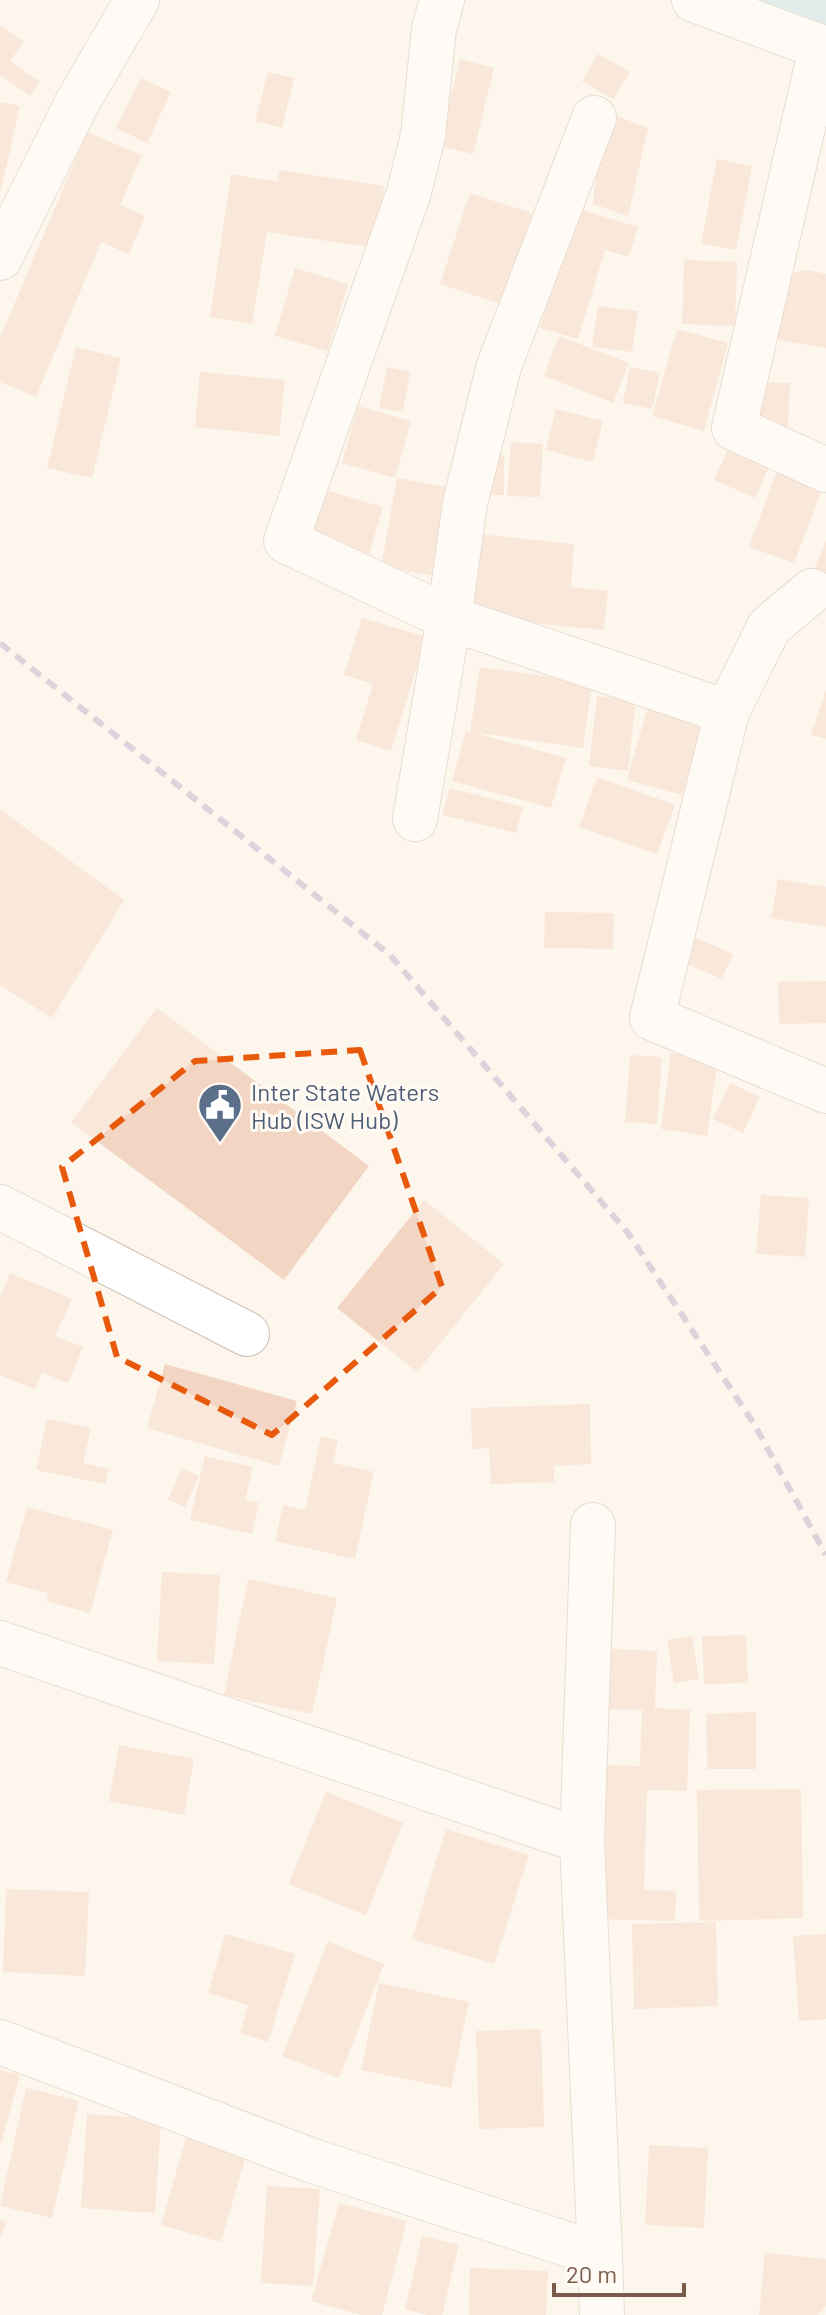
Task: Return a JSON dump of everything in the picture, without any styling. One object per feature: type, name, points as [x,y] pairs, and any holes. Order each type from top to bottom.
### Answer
[{"type":"street","points":[[0,258],[77,103],[137,0]]},
{"type":"street","points":[[442,0],[434,29],[423,135],[409,192],[286,541],[449,618],[727,712]]},
{"type":"street","points":[[694,0],[823,49],[734,428],[826,470]]},
{"type":"street","points":[[415,819],[465,503],[499,366],[594,118]]},
{"type":"street","points":[[821,580],[769,627],[727,712],[652,1018],[826,1091]]},
{"type":"street","points":[[0,1207],[247,1334]]},
{"type":"street","points":[[593,1525],[582,1841],[602,2315]]},
{"type":"street","points":[[0,1643],[582,1841]]},
{"type":"street","points":[[0,2042],[310,2160],[600,2255]]},
{"type":"highlighted area","points":[[360,1050],[442,1287],[272,1435],[117,1357],[62,1167],[195,1061]]},
{"type":"building","points":[[0,25],[24,42],[10,61],[40,82],[30,96],[0,75]]},
{"type":"building","points":[[598,54],[630,72],[613,99],[582,81]]},
{"type":"building","points":[[460,59],[494,68],[473,154],[439,146]]},
{"type":"building","points":[[268,72],[294,78],[282,128],[255,121]]},
{"type":"building","points":[[141,78],[171,92],[147,143],[116,128]]},
{"type":"building","points":[[0,102],[20,106],[1,191],[0,191]]},
{"type":"building","points":[[614,115],[648,128],[628,216],[593,204],[598,159]]},
{"type":"building","points":[[87,132],[142,155],[120,205],[145,216],[129,254],[101,242],[36,397],[0,382],[0,338]]},
{"type":"building","points":[[717,159],[752,166],[736,250],[701,244]]},
{"type":"building","points":[[279,170],[384,186],[375,248],[267,232],[252,324],[210,317],[231,174],[278,182]]},
{"type":"building","points":[[470,193],[534,214],[504,305],[440,284]]},
{"type":"building","points":[[576,208],[638,227],[629,257],[605,250],[578,339],[540,328]]},
{"type":"building","points":[[684,260],[737,262],[735,326],[682,324]]},
{"type":"building","points":[[295,268],[348,284],[328,351],[275,336]]},
{"type":"building","points":[[807,270],[826,274],[826,348],[772,339],[778,275]]},
{"type":"building","points":[[598,306],[638,311],[632,352],[592,347]]},
{"type":"building","points":[[677,329],[728,343],[704,431],[652,416]]},
{"type":"building","points":[[559,336],[629,363],[613,403],[544,376]]},
{"type":"building","points":[[76,347],[121,358],[92,478],[47,468]]},
{"type":"building","points":[[387,367],[410,372],[403,412],[379,408]]},
{"type":"building","points":[[630,367],[660,373],[652,409],[623,403]]},
{"type":"building","points":[[200,372],[285,380],[279,436],[195,427]]},
{"type":"building","points":[[751,382],[790,383],[788,429],[750,428]]},
{"type":"building","points":[[358,406],[411,421],[395,478],[342,463]]},
{"type":"building","points":[[556,409],[603,421],[593,462],[546,450]]},
{"type":"building","points":[[732,440],[773,459],[755,498],[714,480]]},
{"type":"building","points":[[511,442],[543,444],[540,497],[507,496]]},
{"type":"building","points":[[485,455],[504,455],[504,495],[485,495]]},
{"type":"building","points":[[779,465],[825,481],[794,563],[749,547]]},
{"type":"building","points":[[397,478],[452,488],[436,576],[381,567]]},
{"type":"building","points":[[318,488],[383,507],[368,558],[303,538]]},
{"type":"building","points":[[478,534],[574,544],[571,587],[608,591],[604,630],[470,617]]},
{"type":"building","points":[[826,541],[826,582],[811,576]]},
{"type":"building","points":[[362,618],[426,637],[391,751],[356,740],[373,684],[344,675]]},
{"type":"building","points":[[480,667],[592,683],[583,748],[472,732],[566,758],[551,808],[452,781],[466,730],[470,732]]},
{"type":"building","points":[[826,690],[826,739],[811,735]]},
{"type":"building","points":[[597,696],[636,700],[628,771],[589,766]]},
{"type":"building","points":[[651,696],[706,711],[682,795],[627,780]]},
{"type":"building","points":[[597,777],[675,805],[657,854],[579,827]]},
{"type":"building","points":[[450,788],[523,807],[516,833],[442,815]]},
{"type":"building","points":[[0,809],[124,900],[52,1018],[0,985]]},
{"type":"building","points":[[778,879],[826,887],[826,927],[771,918]]},
{"type":"building","points":[[545,912],[614,913],[613,949],[544,948]]},
{"type":"building","points":[[691,936],[733,954],[722,979],[680,961]]},
{"type":"building","points":[[826,981],[826,1023],[779,1024],[778,982]]},
{"type":"building","name":"Inter State Waters Hub (ISW Hub)","points":[[157,1008],[369,1166],[284,1280],[71,1122]]},
{"type":"building","points":[[671,1053],[718,1059],[707,1136],[661,1129]]},
{"type":"building","points":[[630,1055],[662,1057],[657,1124],[625,1122]]},
{"type":"building","points":[[730,1083],[760,1097],[743,1133],[713,1119]]},
{"type":"building","points":[[761,1195],[809,1198],[805,1257],[756,1254]]},
{"type":"building","points":[[424,1200],[504,1264],[417,1372],[337,1308]]},
{"type":"building","points":[[10,1273],[72,1299],[55,1336],[83,1347],[68,1383],[42,1372],[35,1389],[0,1375],[0,1297]]},
{"type":"building","points":[[165,1364],[297,1401],[279,1466],[147,1428]]},
{"type":"building","points":[[590,1404],[591,1464],[554,1466],[554,1482],[491,1484],[489,1448],[472,1449],[471,1408]]},
{"type":"building","points":[[47,1419],[91,1428],[83,1463],[109,1469],[105,1484],[36,1470]]},
{"type":"building","points":[[321,1436],[338,1440],[333,1463],[374,1472],[355,1559],[275,1541],[283,1505],[305,1510]]},
{"type":"building","points":[[205,1456],[253,1467],[245,1500],[259,1503],[252,1534],[190,1520]]},
{"type":"building","points":[[182,1468],[199,1476],[185,1507],[168,1499]]},
{"type":"building","points":[[27,1507],[113,1530],[90,1613],[46,1601],[48,1593],[6,1582]]},
{"type":"building","points":[[162,1572],[220,1575],[214,1664],[157,1661]]},
{"type":"building","points":[[248,1579],[337,1598],[312,1714],[224,1695]]},
{"type":"building","points":[[746,1635],[748,1683],[704,1684],[702,1636]]},
{"type":"building","points":[[692,1636],[699,1679],[674,1683],[667,1640]]},
{"type":"building","points":[[611,1649],[657,1651],[655,1708],[690,1710],[687,1791],[647,1790],[644,1890],[676,1891],[675,1921],[596,1919],[601,1765],[640,1766],[642,1710],[609,1709]]},
{"type":"building","points":[[756,1712],[756,1769],[707,1769],[706,1714]]},
{"type":"building","points":[[119,1745],[194,1759],[184,1815],[109,1801]]},
{"type":"building","points":[[801,1789],[803,1918],[699,1921],[697,1790]]},
{"type":"building","points":[[326,1792],[403,1823],[366,1915],[289,1884]]},
{"type":"building","points":[[446,1829],[529,1855],[494,1964],[412,1939]]},
{"type":"building","points":[[6,1889],[89,1892],[85,1976],[3,1972]]},
{"type":"building","points":[[716,1922],[718,2006],[634,2009],[632,1924]]},
{"type":"building","points":[[225,1934],[295,1954],[268,2042],[240,2033],[248,2005],[208,1993]]},
{"type":"building","points":[[826,1934],[826,2019],[799,2021],[793,1936]]},
{"type":"building","points":[[328,1941],[384,1964],[339,2078],[282,2056]]},
{"type":"building","points":[[379,1983],[469,2002],[451,2088],[361,2070]]},
{"type":"building","points":[[541,2029],[544,2127],[479,2129],[476,2031]]},
{"type":"building","points":[[0,2070],[20,2075],[1,2144],[0,2143]]},
{"type":"building","points":[[26,2088],[79,2101],[52,2218],[0,2206]]},
{"type":"building","points":[[87,2114],[161,2119],[155,2213],[81,2208]]},
{"type":"building","points":[[188,2131],[248,2148],[221,2242],[161,2225]]},
{"type":"building","points":[[649,2145],[708,2148],[704,2228],[645,2225]]},
{"type":"building","points":[[267,2186],[320,2189],[313,2286],[261,2283]]},
{"type":"building","points":[[339,2203],[407,2221],[382,2315],[361,2315],[311,2301]]},
{"type":"building","points":[[0,2219],[7,2222],[0,2238]]},
{"type":"building","points":[[422,2236],[459,2245],[442,2315],[427,2315],[405,2309]]},
{"type":"building","points":[[765,2253],[826,2259],[826,2306],[817,2315],[759,2315]]},
{"type":"building","points":[[470,2268],[548,2271],[546,2315],[469,2315]]},
{"type":"waterway","points":[[752,6],[826,24]]},
{"type":"railway","points":[[0,643],[390,955],[628,1233],[754,1424],[826,1555]]},
{"type":"place","name":"Inter State Waters Hub (ISW Hub)","points":[[220,1144]]}]
